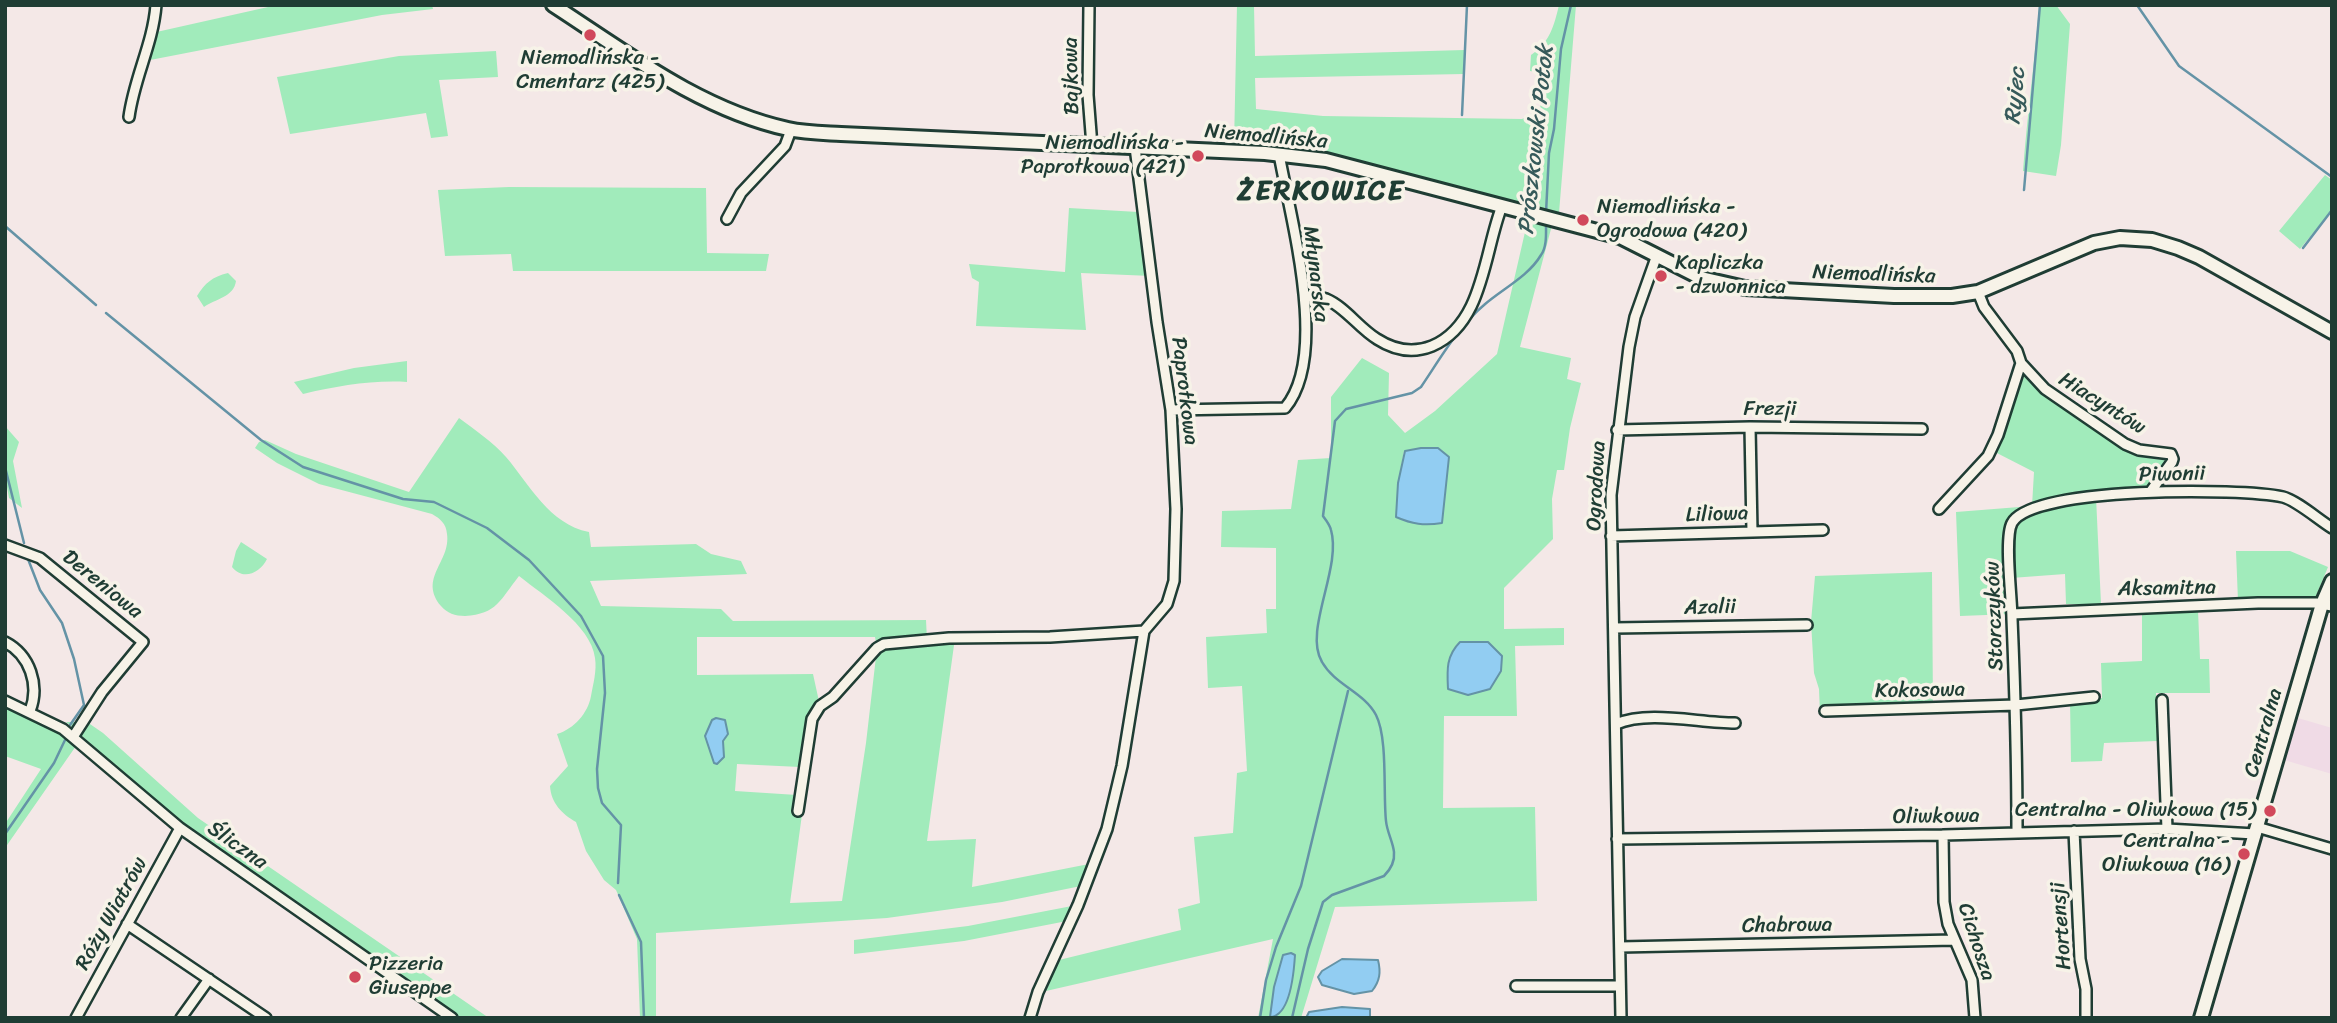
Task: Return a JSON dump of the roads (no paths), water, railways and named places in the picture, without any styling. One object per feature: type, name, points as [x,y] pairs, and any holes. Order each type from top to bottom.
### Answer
[{"type":"main road","name":"Niemodlińska","points":[[553,5],[698,95],[746,117],[791,130],[1279,154],[1326,160],[1620,237],[1701,278],[1745,288],[1934,297],[1978,292],[2094,243],[2120,238],[2143,238],[2193,254],[2332,332]]},
{"type":"main road","name":"Centralna","points":[[2201,1018],[2327,605],[2332,581]]},
{"type":"street","points":[[129,117],[133,91],[151,38],[156,5]]},
{"type":"street","name":"Bajkowa","points":[[1089,5],[1088,95],[1092,146]]},
{"type":"street","points":[[727,219],[741,193],[785,146],[791,130]]},
{"type":"street","name":"Paprotkowa","points":[[1135,148],[1171,410],[1176,509],[1174,582],[1167,604],[1144,631]]},
{"type":"street","name":"Młynarska","points":[[1171,410],[1285,408],[1303,371],[1305,296],[1279,154]]},
{"type":"street","points":[[1305,296],[1325,299],[1378,340],[1394,348],[1406,351],[1425,349],[1440,343],[1461,322],[1472,303],[1488,261],[1502,206]]},
{"type":"street","name":"Ogrodowa","points":[[1621,1018],[1611,495],[1617,430],[1635,317],[1657,255]]},
{"type":"street","points":[[1940,509],[1988,456],[1998,435],[2021,363],[2017,351],[1984,307],[1978,292]]},
{"type":"street","name":"Hiacyntów","points":[[2021,363],[2045,389],[2125,444],[2140,450],[2171,454],[2174,459],[2151,491]]},
{"type":"street","points":[[1750,427],[1752,532]]},
{"type":"street","name":"Frezji","points":[[1617,430],[1750,427],[1922,429]]},
{"type":"street","name":"Piwonii","points":[[2011,525],[2026,512],[2062,501],[2151,491],[2206,491],[2285,497],[2332,528]]},
{"type":"street","name":"Storczyków","points":[[2011,525],[2017,832]]},
{"type":"street","name":"Liliowa","points":[[1611,536],[1824,530]]},
{"type":"street","name":"Dereniowa","points":[[5,545],[40,558],[143,642],[102,692],[73,737]]},
{"type":"street","name":"Aksamitna","points":[[2012,614],[2258,603],[2327,605]]},
{"type":"street","name":"Azalii","points":[[1614,628],[1807,625]]},
{"type":"street","points":[[798,811],[804,761],[814,714],[877,648],[884,644],[949,638],[1050,637],[1144,631],[1116,796],[1107,829],[1075,913],[1038,992],[1030,1018]]},
{"type":"street","points":[[5,642],[15,647],[29,665],[34,697],[30,711]]},
{"type":"street","points":[[2016,705],[2094,697]]},
{"type":"street","points":[[2162,700],[2167,829]]},
{"type":"street","name":"Śliczna","points":[[5,701],[63,729],[180,828],[452,1018]]},
{"type":"street","name":"Kokosowa","points":[[1825,710],[2016,705]]},
{"type":"street","points":[[1616,723],[1629,718],[1645,717],[1735,723]]},
{"type":"street","name":"Róży Wiatrów","points":[[76,1018],[180,828]]},
{"type":"street","name":"Oliwkowa","points":[[1617,839],[2167,829],[2256,831],[2332,849]]},
{"type":"street","name":"Hortensji","points":[[2074,831],[2080,959],[2086,989],[2086,1018]]},
{"type":"street","name":"Cichosza","points":[[1943,835],[1944,902],[1954,940],[1972,980],[1976,1018]]},
{"type":"street","points":[[127,924],[266,1018]]},
{"type":"street","name":"Chabrowa","points":[[1620,947],[1954,940]]},
{"type":"street","points":[[181,1018],[209,979]]},
{"type":"street","points":[[1516,986],[1620,986]]},
{"type":"water","points":[[1438,448],[1449,457],[1442,523],[1418,524],[1396,517],[1398,483],[1405,451]]},
{"type":"water","points":[[1460,642],[1488,642],[1502,656],[1501,671],[1490,689],[1468,695],[1448,689],[1450,658]]},
{"type":"water","points":[[712,720],[725,720],[728,734],[723,741],[724,757],[717,764],[714,763],[705,736]]},
{"type":"water","points":[[1283,955],[1295,955],[1290,992],[1283,1009],[1270,1017],[1274,987]]},
{"type":"water","points":[[1342,959],[1378,960],[1379,976],[1372,991],[1354,994],[1322,985],[1318,977],[1322,971]]},
{"type":"water","points":[[1342,1007],[1370,1009],[1370,1018],[1306,1018],[1309,1012]]},
{"type":"waterway","points":[[1462,115],[1467,5]]},
{"type":"waterway","name":"Prószkowski Potok","points":[[1546,213],[1549,153],[1554,129],[1561,49],[1571,5]]},
{"type":"waterway","name":"Ryjec","points":[[2024,190],[2040,5]]},
{"type":"waterway","points":[[2137,5],[2179,66],[2332,177]]},
{"type":"waterway","points":[[2303,248],[2332,210]]},
{"type":"waterway","name":"Prószkowski Potok","points":[[1292,1018],[1308,949],[1323,902],[1332,895],[1384,876],[1392,866],[1394,856],[1386,821],[1384,752],[1380,725],[1371,707],[1328,670],[1317,649],[1319,617],[1332,562],[1330,528],[1323,516],[1335,421],[1346,409],[1412,393],[1421,387],[1466,323],[1536,263],[1543,252],[1546,224]]},
{"type":"waterway","points":[[5,226],[96,305]]},
{"type":"waterway","points":[[106,313],[261,440],[303,467],[403,499],[434,502],[487,528],[529,560],[581,616],[603,656],[605,693],[597,769],[598,788],[602,803],[621,825],[618,883]]},
{"type":"waterway","points":[[5,467],[24,543]]},
{"type":"waterway","points":[[28,559],[40,590],[62,623],[74,659],[84,705],[70,725]]},
{"type":"waterway","points":[[1260,1018],[1266,980],[1276,947],[1301,886],[1348,691]]},
{"type":"waterway","points":[[5,834],[54,763],[65,740]]},
{"type":"waterway","points":[[619,895],[641,942],[644,1018]]},
{"type":"place","name":"Niemodlińska - Cmentarz (425)","points":[[590,35]]},
{"type":"place","name":"Niemodlińska - Paprotkowa (421)","points":[[1198,156]]},
{"type":"place","name":"Niemodlińska - Ogrodowa (420)","points":[[1583,220]]},
{"type":"place","name":"Kapliczka - dzwonnica","points":[[1661,276]]},
{"type":"place","name":"Centralna - Oliwkowa (15)","points":[[2270,811]]},
{"type":"place","name":"Centralna - Oliwkowa (16)","points":[[2244,854]]},
{"type":"place","name":"Pizzeria Giuseppe","points":[[355,977]]},
{"type":"district","name":"ŻERKOWICE","points":[[1321,192]]}]
